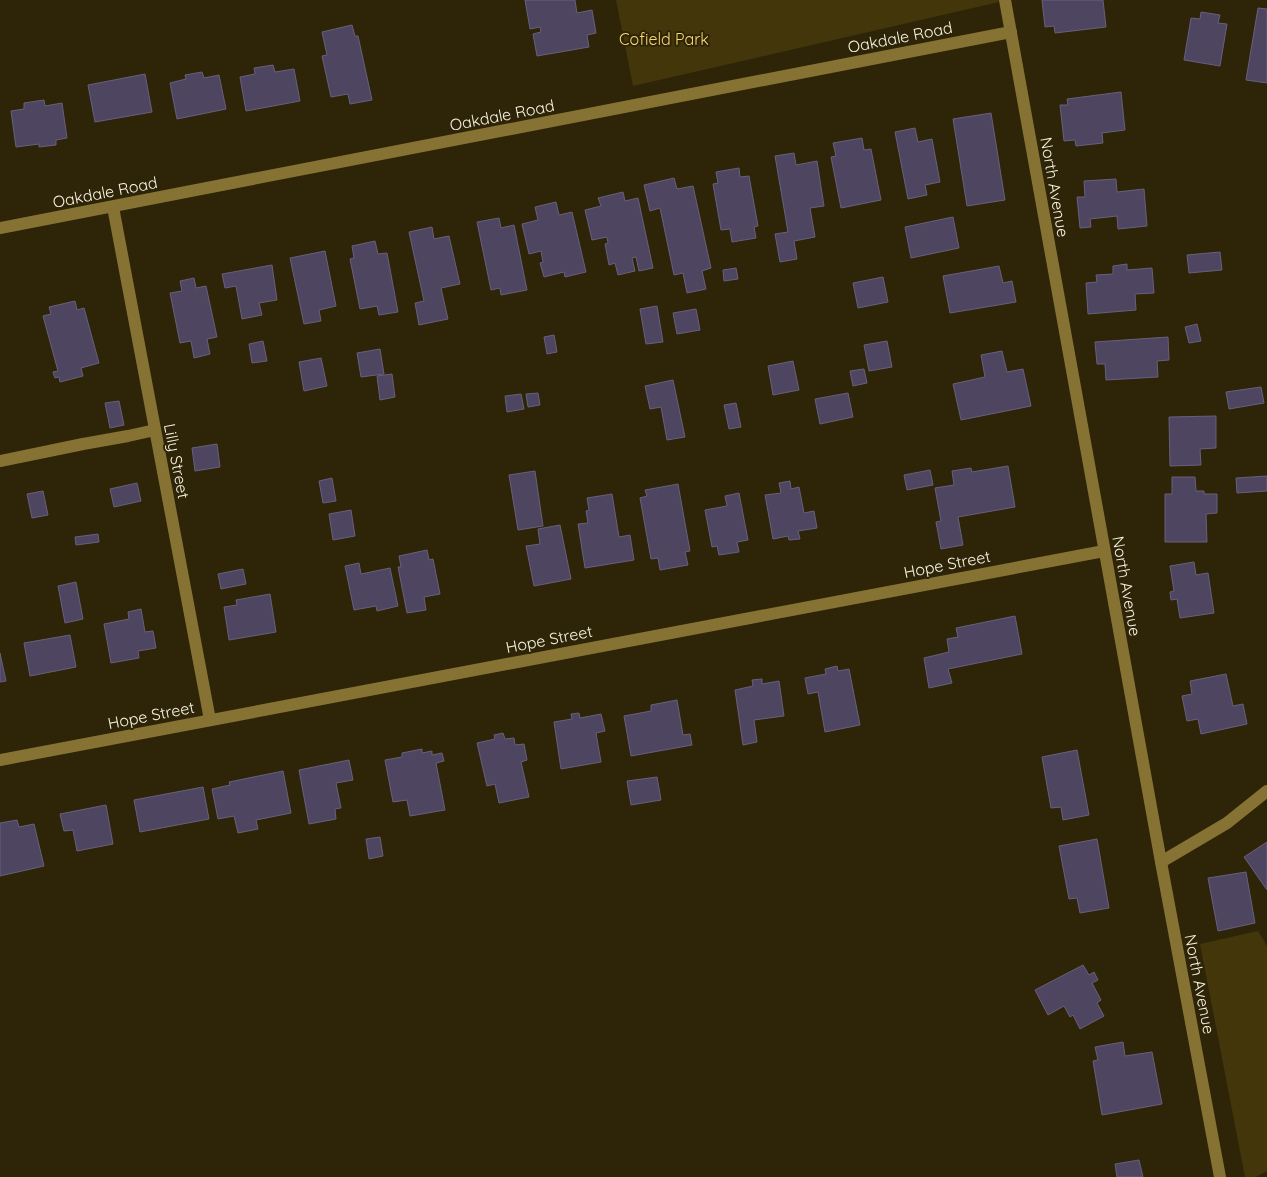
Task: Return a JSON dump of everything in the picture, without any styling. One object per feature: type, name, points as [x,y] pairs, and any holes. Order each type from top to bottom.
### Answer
[{"type":"street","name":"North Avenue","points":[[1005,0],[1104,551],[1220,1177]]},
{"type":"street","name":"Oakdale Road","points":[[0,228],[1011,32]]},
{"type":"street","name":"Lilly Street","points":[[113,207],[210,720]]},
{"type":"street","points":[[0,461],[155,430]]},
{"type":"street","name":"Hope Street","points":[[0,760],[1104,551]]},
{"type":"street","points":[[1161,862],[1227,823],[1267,791]]},
{"type":"green space","name":"Cofield Park","points":[[616,0],[998,0],[999,2],[633,86]]},
{"type":"green space","points":[[1258,931],[1267,946],[1267,1171],[1256,1177],[1245,1177],[1200,944]]},
{"type":"building","points":[[525,0],[575,0],[577,13],[592,10],[596,33],[587,35],[589,47],[537,56],[533,34],[541,32],[540,27],[530,29]]},
{"type":"building","points":[[1042,0],[1103,0],[1106,27],[1055,33],[1054,26],[1045,27]]},
{"type":"building","points":[[1258,8],[1267,9],[1267,83],[1246,80]]},
{"type":"building","points":[[1201,12],[1220,15],[1218,23],[1227,24],[1220,66],[1184,60],[1191,18],[1200,19]]},
{"type":"building","points":[[352,25],[355,36],[358,36],[372,100],[350,104],[348,94],[331,97],[322,56],[327,55],[322,32]]},
{"type":"building","points":[[273,65],[275,72],[294,69],[300,101],[246,111],[240,77],[255,74],[254,68]]},
{"type":"building","points":[[202,72],[204,78],[219,75],[226,109],[177,119],[170,83],[186,79],[185,75]]},
{"type":"building","points":[[145,74],[152,112],[95,122],[88,85]]},
{"type":"building","points":[[1121,92],[1125,130],[1102,133],[1103,143],[1076,146],[1075,140],[1064,141],[1060,105],[1068,105],[1067,99]]},
{"type":"building","points":[[44,100],[45,106],[62,103],[67,138],[56,140],[56,145],[39,147],[39,144],[16,147],[11,111],[24,109],[24,103]]},
{"type":"building","points":[[991,113],[1005,200],[967,206],[953,119]]},
{"type":"building","points":[[915,128],[918,142],[932,139],[940,182],[925,185],[927,195],[908,199],[895,132]]},
{"type":"building","points":[[862,138],[864,150],[871,149],[881,200],[841,208],[831,157],[836,156],[833,143]]},
{"type":"building","points":[[794,153],[796,165],[817,161],[824,206],[810,208],[815,237],[794,241],[797,259],[780,262],[775,234],[788,232],[775,156]]},
{"type":"building","points":[[739,168],[740,177],[749,176],[758,226],[754,227],[756,238],[732,242],[730,229],[721,230],[713,184],[718,183],[716,172]]},
{"type":"building","points":[[674,178],[677,189],[693,186],[711,268],[702,271],[706,289],[687,293],[683,273],[674,275],[660,208],[650,211],[644,185]]},
{"type":"building","points":[[1116,179],[1117,192],[1144,189],[1147,226],[1118,229],[1117,216],[1090,219],[1091,227],[1080,228],[1077,197],[1085,197],[1084,181]]},
{"type":"building","points":[[623,192],[625,201],[638,198],[653,268],[639,271],[636,257],[632,258],[635,271],[618,275],[615,263],[609,265],[605,244],[608,243],[607,237],[592,240],[585,210],[601,206],[598,198]]},
{"type":"building","points":[[556,202],[559,215],[572,212],[586,272],[565,277],[564,272],[544,277],[540,263],[543,262],[541,251],[529,254],[522,224],[538,220],[535,207]]},
{"type":"building","points":[[953,217],[959,248],[911,258],[905,227]]},
{"type":"building","points":[[499,218],[501,228],[514,225],[527,290],[501,295],[500,288],[491,290],[477,222]]},
{"type":"building","points":[[432,227],[434,239],[449,236],[460,284],[441,288],[448,319],[419,325],[415,303],[424,301],[409,232]]},
{"type":"building","points":[[375,241],[378,254],[387,253],[398,312],[379,315],[377,306],[360,309],[350,259],[354,258],[352,246]]},
{"type":"building","points":[[325,251],[336,306],[319,310],[321,321],[304,324],[290,258]]},
{"type":"building","points":[[1220,252],[1222,270],[1189,273],[1187,255]]},
{"type":"building","points":[[1127,264],[1127,270],[1152,268],[1154,293],[1135,294],[1136,310],[1088,314],[1086,283],[1097,282],[1096,275],[1113,274],[1113,266]]},
{"type":"building","points":[[272,265],[277,300],[259,303],[262,315],[242,319],[236,286],[225,288],[222,274]]},
{"type":"building","points":[[999,266],[1003,283],[1012,281],[1016,302],[950,313],[943,276]]},
{"type":"building","points":[[736,268],[738,279],[724,281],[723,270]]},
{"type":"building","points":[[883,277],[888,302],[858,308],[853,283]]},
{"type":"building","points":[[194,278],[196,288],[206,286],[217,337],[207,339],[210,354],[194,358],[191,341],[180,343],[170,293],[182,291],[180,281]]},
{"type":"building","points":[[75,301],[77,310],[84,308],[99,363],[81,368],[83,376],[60,382],[59,377],[55,378],[53,372],[58,371],[43,316],[51,314],[49,307]]},
{"type":"building","points":[[657,306],[663,342],[646,344],[640,309]]},
{"type":"building","points":[[696,309],[700,330],[677,334],[673,313]]},
{"type":"building","points":[[1197,324],[1201,341],[1189,343],[1185,327]]},
{"type":"building","points":[[554,335],[557,352],[547,354],[544,337]]},
{"type":"building","points":[[1168,337],[1169,360],[1157,361],[1158,377],[1106,380],[1105,364],[1097,364],[1095,342]]},
{"type":"building","points":[[263,341],[267,361],[252,363],[249,344]]},
{"type":"building","points":[[887,341],[892,367],[869,371],[864,345]]},
{"type":"building","points":[[380,349],[384,374],[361,377],[357,353]]},
{"type":"building","points":[[1002,351],[1007,372],[1023,369],[1031,406],[961,420],[953,384],[985,377],[981,355]]},
{"type":"building","points":[[321,358],[327,386],[304,391],[299,362]]},
{"type":"building","points":[[793,361],[799,390],[773,395],[768,366]]},
{"type":"building","points":[[864,369],[867,383],[853,386],[850,371]]},
{"type":"building","points":[[392,374],[395,397],[380,400],[377,376]]},
{"type":"building","points":[[673,380],[685,437],[667,440],[661,407],[650,409],[645,386]]},
{"type":"building","points":[[1261,387],[1264,403],[1229,409],[1226,392]]},
{"type":"building","points":[[538,393],[540,405],[528,407],[526,394]]},
{"type":"building","points":[[848,393],[853,417],[820,424],[815,399]]},
{"type":"building","points":[[521,394],[524,409],[507,412],[505,396]]},
{"type":"building","points":[[119,401],[124,425],[110,428],[105,403]]},
{"type":"building","points":[[736,403],[741,427],[729,429],[724,405]]},
{"type":"building","points":[[1216,416],[1216,448],[1200,449],[1201,465],[1170,466],[1169,417]]},
{"type":"building","points":[[217,444],[220,467],[195,471],[192,448]]},
{"type":"building","points":[[1008,466],[1015,507],[958,517],[963,545],[941,549],[936,522],[941,521],[935,488],[954,485],[952,471],[971,468],[972,472]]},
{"type":"building","points":[[930,470],[933,485],[907,490],[904,475]]},
{"type":"building","points":[[535,471],[543,526],[518,530],[509,475]]},
{"type":"building","points":[[1267,476],[1267,491],[1237,493],[1236,478]]},
{"type":"building","points":[[1172,477],[1195,477],[1196,491],[1204,491],[1204,494],[1217,494],[1217,513],[1206,514],[1207,542],[1165,542],[1165,494],[1172,494]]},
{"type":"building","points":[[332,478],[336,501],[323,503],[319,481]]},
{"type":"building","points":[[790,481],[791,489],[799,487],[804,513],[814,511],[817,528],[798,531],[800,539],[789,540],[788,536],[773,539],[765,495],[781,493],[779,483]]},
{"type":"building","points":[[137,483],[141,501],[114,507],[110,489]]},
{"type":"building","points":[[678,484],[690,551],[685,552],[688,565],[660,570],[658,558],[651,559],[640,498],[647,496],[645,490]]},
{"type":"building","points":[[43,491],[48,515],[32,518],[27,494]]},
{"type":"building","points":[[739,493],[748,540],[737,542],[739,552],[719,555],[717,546],[712,547],[705,510],[727,506],[725,496]]},
{"type":"building","points":[[612,494],[619,537],[630,535],[634,560],[585,568],[578,524],[588,523],[586,511],[589,510],[587,498]]},
{"type":"building","points":[[351,510],[355,536],[333,540],[329,514]]},
{"type":"building","points":[[560,525],[571,579],[534,586],[526,546],[540,544],[538,529]]},
{"type":"building","points":[[98,534],[99,542],[76,545],[75,537]]},
{"type":"building","points":[[427,550],[429,560],[433,559],[440,594],[424,597],[426,610],[407,613],[398,567],[401,567],[399,556]]},
{"type":"building","points":[[1194,562],[1196,575],[1208,573],[1214,613],[1180,618],[1177,599],[1171,600],[1170,592],[1174,591],[1170,566]]},
{"type":"building","points":[[359,563],[361,574],[390,568],[398,606],[377,611],[376,606],[354,610],[345,566]]},
{"type":"building","points":[[243,569],[246,584],[221,589],[218,574]]},
{"type":"building","points":[[76,582],[83,619],[65,623],[58,586]]},
{"type":"building","points":[[270,594],[276,632],[229,640],[224,607],[237,605],[236,600]]},
{"type":"building","points":[[141,609],[145,632],[153,631],[156,648],[138,651],[139,658],[111,663],[104,624],[129,619],[128,612]]},
{"type":"building","points":[[1015,616],[1022,654],[948,669],[952,683],[929,688],[924,658],[949,652],[947,639],[958,637],[956,628]]},
{"type":"building","points":[[70,635],[76,667],[30,676],[24,643]]},
{"type":"building","points":[[0,653],[6,681],[0,682]]},
{"type":"building","points":[[837,666],[838,671],[849,669],[860,725],[825,732],[818,692],[808,694],[805,678],[826,674],[825,669]]},
{"type":"building","points":[[1226,674],[1233,706],[1243,704],[1247,724],[1201,734],[1198,719],[1187,721],[1182,696],[1192,694],[1190,681]]},
{"type":"building","points":[[762,679],[762,684],[779,681],[784,716],[754,720],[757,742],[743,745],[735,690],[753,686],[752,680]]},
{"type":"building","points":[[677,700],[683,735],[690,734],[692,745],[631,756],[624,716],[651,711],[651,705]]},
{"type":"building","points":[[579,713],[580,718],[601,714],[605,731],[596,733],[601,762],[561,769],[554,722],[572,719],[571,714]]},
{"type":"building","points":[[503,733],[505,739],[514,738],[515,745],[524,744],[527,760],[521,762],[529,797],[499,803],[495,784],[487,786],[477,743],[495,739],[494,735]]},
{"type":"building","points":[[422,749],[422,753],[432,751],[432,755],[442,753],[444,761],[436,763],[445,810],[410,816],[407,800],[393,802],[385,760],[402,757],[402,753]]},
{"type":"building","points":[[1077,750],[1089,815],[1063,820],[1061,807],[1051,808],[1042,757]]},
{"type":"building","points":[[349,760],[353,780],[336,783],[341,808],[335,809],[336,819],[309,824],[299,770]]},
{"type":"building","points":[[283,771],[291,813],[256,820],[258,829],[238,833],[234,816],[218,819],[212,789],[230,785],[229,782]]},
{"type":"building","points":[[657,777],[661,800],[631,805],[627,781]]},
{"type":"building","points":[[203,787],[209,819],[140,832],[134,800]]},
{"type":"building","points":[[106,805],[113,844],[77,851],[73,830],[64,831],[60,814]]},
{"type":"building","points":[[17,820],[19,827],[34,824],[44,866],[0,876],[0,823]]},
{"type":"building","points":[[380,837],[383,856],[369,859],[366,839]]},
{"type":"building","points":[[1097,839],[1109,908],[1080,913],[1077,898],[1069,899],[1059,846]]},
{"type":"building","points":[[1267,842],[1267,890],[1244,857]]},
{"type":"building","points":[[1246,872],[1255,923],[1218,931],[1208,878]]},
{"type":"building","points":[[1083,965],[1089,975],[1094,972],[1098,980],[1092,983],[1101,1000],[1097,1003],[1104,1016],[1080,1029],[1073,1015],[1070,1017],[1064,1006],[1048,1015],[1035,990]]},
{"type":"building","points":[[1123,1042],[1125,1056],[1152,1052],[1162,1104],[1102,1115],[1093,1061],[1098,1060],[1095,1047]]},
{"type":"building","points":[[1139,1160],[1143,1177],[1117,1177],[1115,1164]]}]
